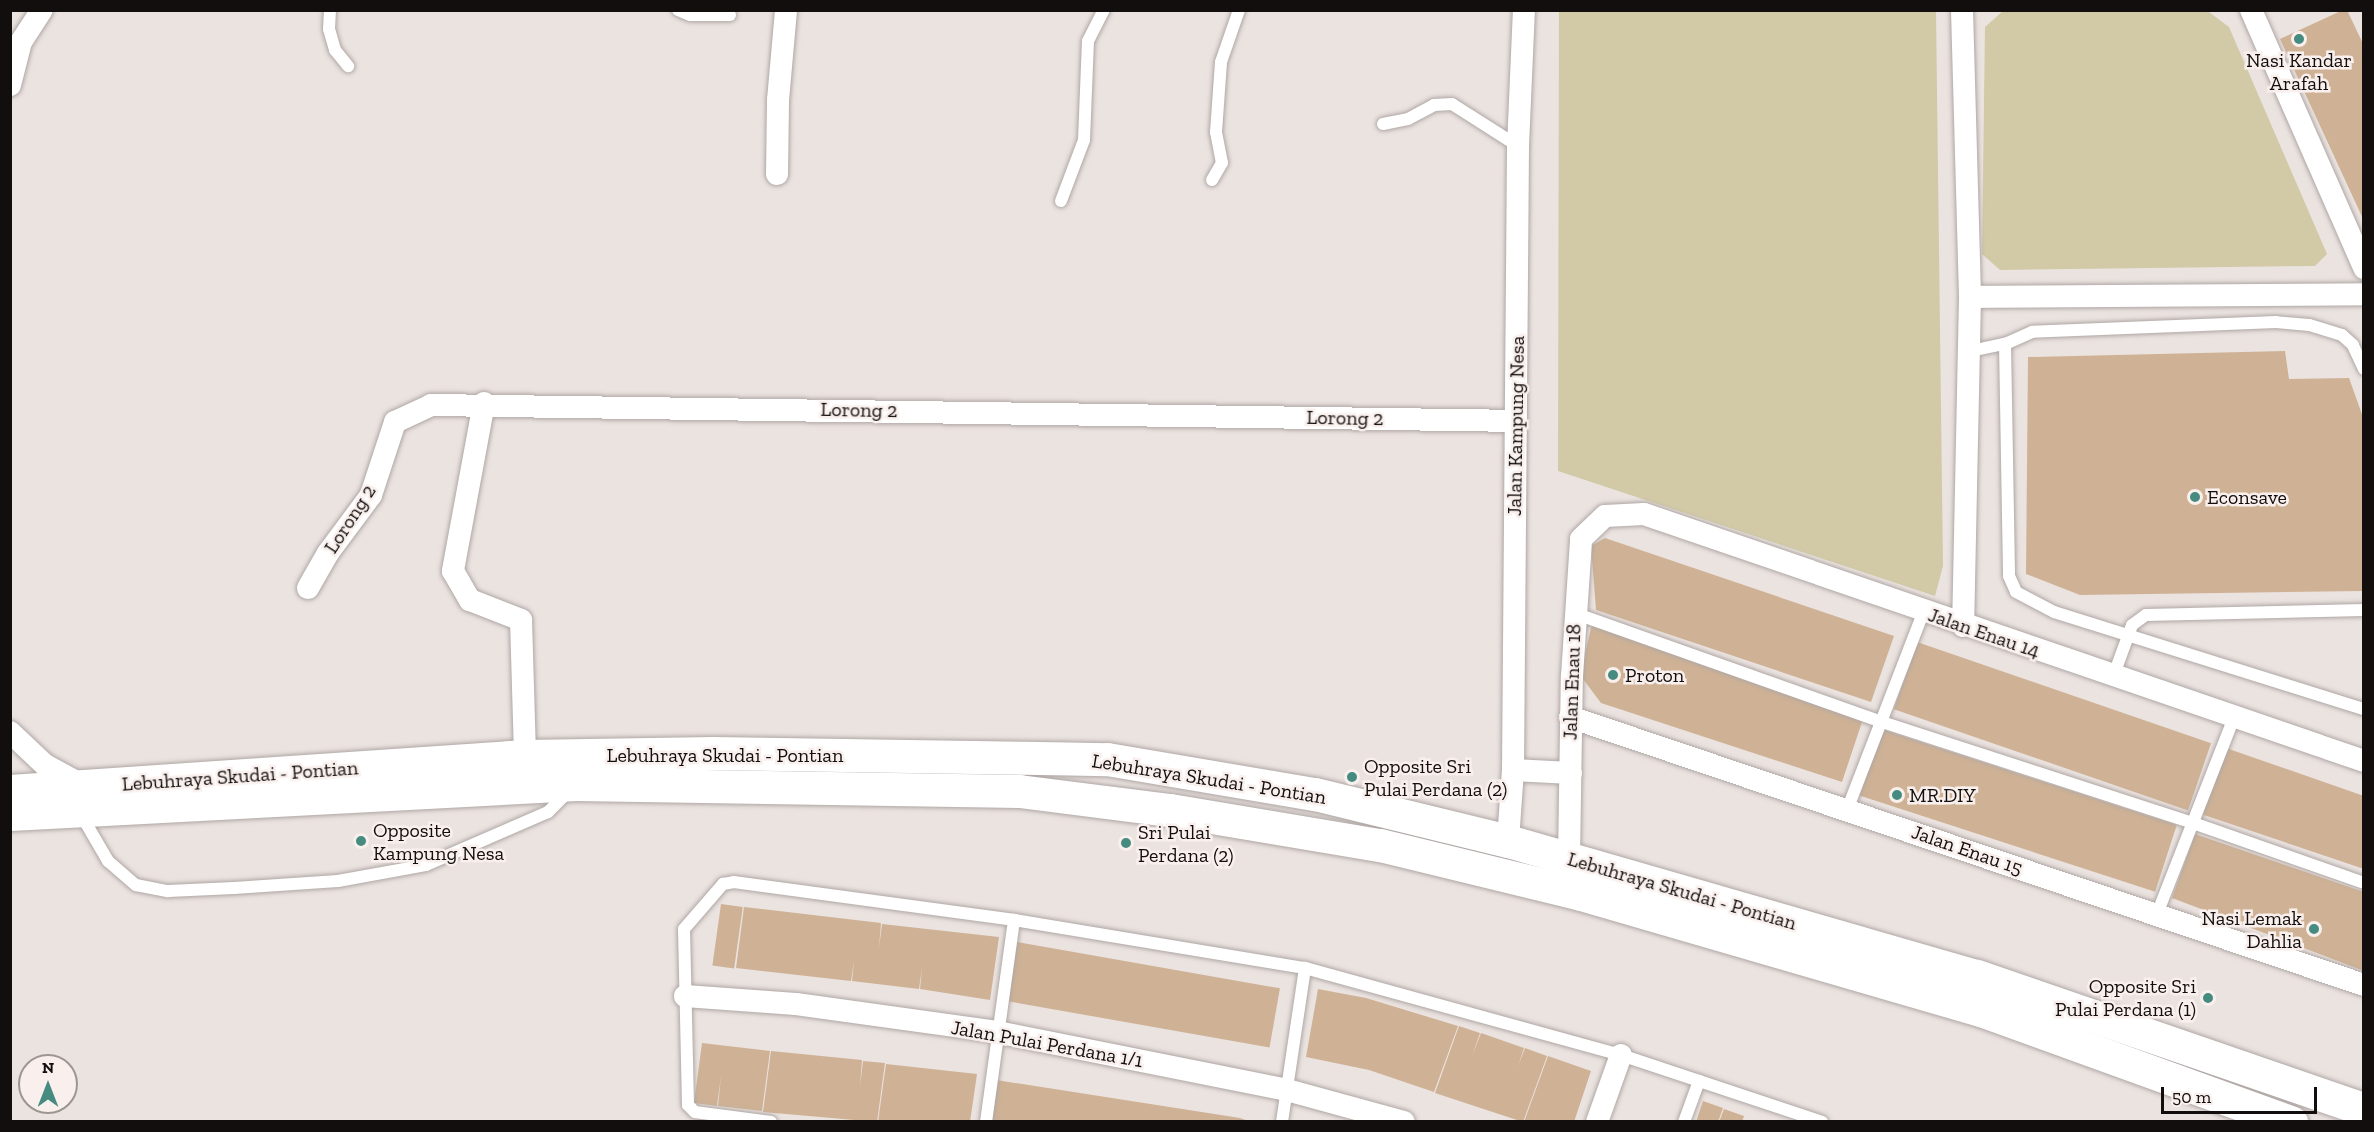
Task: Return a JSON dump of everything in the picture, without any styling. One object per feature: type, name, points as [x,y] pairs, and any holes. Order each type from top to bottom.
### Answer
[{"type":"highway","name":"Lebuhraya Skudai - Pontian","points":[[10,814],[82,800],[525,756],[826,754],[1107,759],[1315,794],[1508,841],[1977,976],[2364,1108]]},
{"type":"highway","name":"Lebuhraya Skudai - Pontian","points":[[10,791],[82,800],[576,784],[1018,790],[1170,810],[1380,845],[1581,894],[1981,1010],[2291,1122]]},
{"type":"street","points":[[10,85],[21,42],[42,10]]},
{"type":"street","points":[[777,174],[778,100],[786,10]]},
{"type":"street","name":"Jalan Kampung Nesa","points":[[1508,841],[1513,770],[1518,146],[1524,10]]},
{"type":"street","points":[[1962,10],[1970,297],[1966,352],[1963,626]]},
{"type":"street","points":[[2251,10],[2364,268]]},
{"type":"street","points":[[1970,297],[2364,294]]},
{"type":"street","points":[[484,404],[453,571],[470,600],[521,620],[525,756]]},
{"type":"street","name":"Lorong 2","points":[[308,588],[328,553],[371,495],[395,422],[431,405],[1516,421]]},
{"type":"street","name":"Jalan Enau 14","points":[[1605,516],[1644,514],[1923,613],[2364,761]]},
{"type":"street","name":"Jalan Enau 18","points":[[1569,858],[1570,717],[1574,613],[1581,539],[1605,516]]},
{"type":"street","name":"Jalan Enau 15","points":[[1570,717],[2364,985]]},
{"type":"street","points":[[10,732],[82,800]]},
{"type":"street","points":[[1513,770],[1571,773]]},
{"type":"street","name":"Jalan Pulai Perdana 1/1","points":[[685,996],[796,1004],[997,1032],[1287,1090],[1404,1122]]},
{"type":"street","points":[[1597,1122],[1620,1055]]},
{"type":"lane","points":[[330,10],[329,29],[335,50],[348,66]]},
{"type":"lane","points":[[678,10],[690,15],[730,15]]},
{"type":"lane","points":[[1061,201],[1084,140],[1088,41],[1104,10]]},
{"type":"lane","points":[[1212,180],[1222,163],[1216,132],[1221,62],[1239,10]]},
{"type":"lane","points":[[1383,124],[1408,119],[1434,105],[1452,104],[1518,146]]},
{"type":"lane","points":[[1966,352],[2005,344],[2032,332],[2276,322],[2309,325],[2342,334],[2353,345],[2364,369]]},
{"type":"lane","points":[[2005,344],[2012,585],[2016,592],[2033,603],[2364,709]]},
{"type":"lane","points":[[2113,677],[2127,634],[2132,625],[2146,615],[2364,610]]},
{"type":"lane","points":[[1574,613],[1882,722],[2193,823],[2364,883]]},
{"type":"lane","points":[[1847,810],[1923,613]]},
{"type":"lane","points":[[2157,914],[2234,718]]},
{"type":"lane","points":[[82,800],[108,861],[136,885],[168,891],[339,880],[426,865],[548,812],[576,784]]},
{"type":"lane","points":[[771,1122],[689,1110],[684,929],[723,884],[734,882],[1014,920],[1305,968],[1620,1055],[1822,1122]]},
{"type":"lane","points":[[986,1122],[1014,920]]},
{"type":"lane","points":[[1282,1122],[1305,968]]},
{"type":"lane","points":[[1684,1122],[1699,1081]]},
{"type":"shaded area","points":[[2004,10],[2209,12],[2229,27],[2327,254],[2315,266],[2000,270],[1982,254],[1985,27]]},
{"type":"shaded area","points":[[1559,11],[1936,11],[1943,566],[1935,596],[1558,471]]},
{"type":"building","points":[[2347,10],[2364,46],[2364,221],[2280,39]]},
{"type":"building","name":"Econsave","points":[[2285,351],[2289,379],[2349,378],[2364,420],[2364,591],[2080,595],[2026,574],[2028,357]]},
{"type":"building","points":[[1605,538],[1894,636],[1871,702],[1596,610],[1591,546]]},
{"type":"building","points":[[1592,624],[1864,716],[1842,782],[1601,703],[1580,675]]},
{"type":"building","points":[[1917,642],[2211,743],[2188,810],[1894,709]]},
{"type":"building","points":[[1881,729],[2177,825],[2155,892],[1859,796]]},
{"type":"building","points":[[2226,748],[2364,796],[2364,869],[2201,814]]},
{"type":"building","points":[[2195,834],[2364,892],[2364,971],[2172,898]]},
{"type":"building","points":[[721,904],[743,907],[734,968],[712,965]]},
{"type":"building","points":[[744,907],[881,923],[879,948],[882,924],[999,937],[990,1000],[920,989],[922,968],[919,989],[852,981],[854,961],[851,981],[736,968]]},
{"type":"building","points":[[1017,942],[1280,988],[1270,1047],[1007,1001]]},
{"type":"building","points":[[1318,989],[1366,998],[1458,1026],[1434,1092],[1369,1070],[1306,1057]]},
{"type":"building","points":[[1459,1026],[1480,1033],[1472,1056],[1481,1033],[1524,1048],[1518,1066],[1525,1048],[1547,1056],[1523,1122],[1435,1093]]},
{"type":"building","points":[[702,1043],[770,1051],[762,1111],[718,1106],[721,1076],[717,1106],[694,1103]]},
{"type":"building","points":[[771,1051],[862,1060],[860,1086],[863,1061],[885,1063],[877,1122],[763,1112]]},
{"type":"building","points":[[1548,1056],[1591,1071],[1574,1122],[1524,1122]]},
{"type":"building","points":[[886,1064],[977,1074],[970,1122],[878,1122]]},
{"type":"building","points":[[996,1080],[1240,1118],[1251,1122],[990,1122]]},
{"type":"building","points":[[1703,1101],[1723,1108],[1718,1122],[1696,1122]]},
{"type":"building","points":[[1724,1109],[1744,1116],[1742,1122],[1719,1122]]},
{"type":"place","name":"Nasi Kandar Arafah","points":[[2299,39]]},
{"type":"place","name":"Econsave","points":[[2195,497]]},
{"type":"place","name":"Proton","points":[[1613,675]]},
{"type":"place","name":"Opposite Sri Pulai Perdana (2)","points":[[1352,777]]},
{"type":"place","name":"MR.DIY","points":[[1897,795]]},
{"type":"place","name":"Opposite Kampung Nesa","points":[[361,841]]},
{"type":"place","name":"Sri Pulai Perdana (2)","points":[[1126,843]]},
{"type":"place","name":"Nasi Lemak Dahlia","points":[[2314,929]]},
{"type":"place","name":"Opposite Sri Pulai Perdana (1)","points":[[2208,998]]}]
